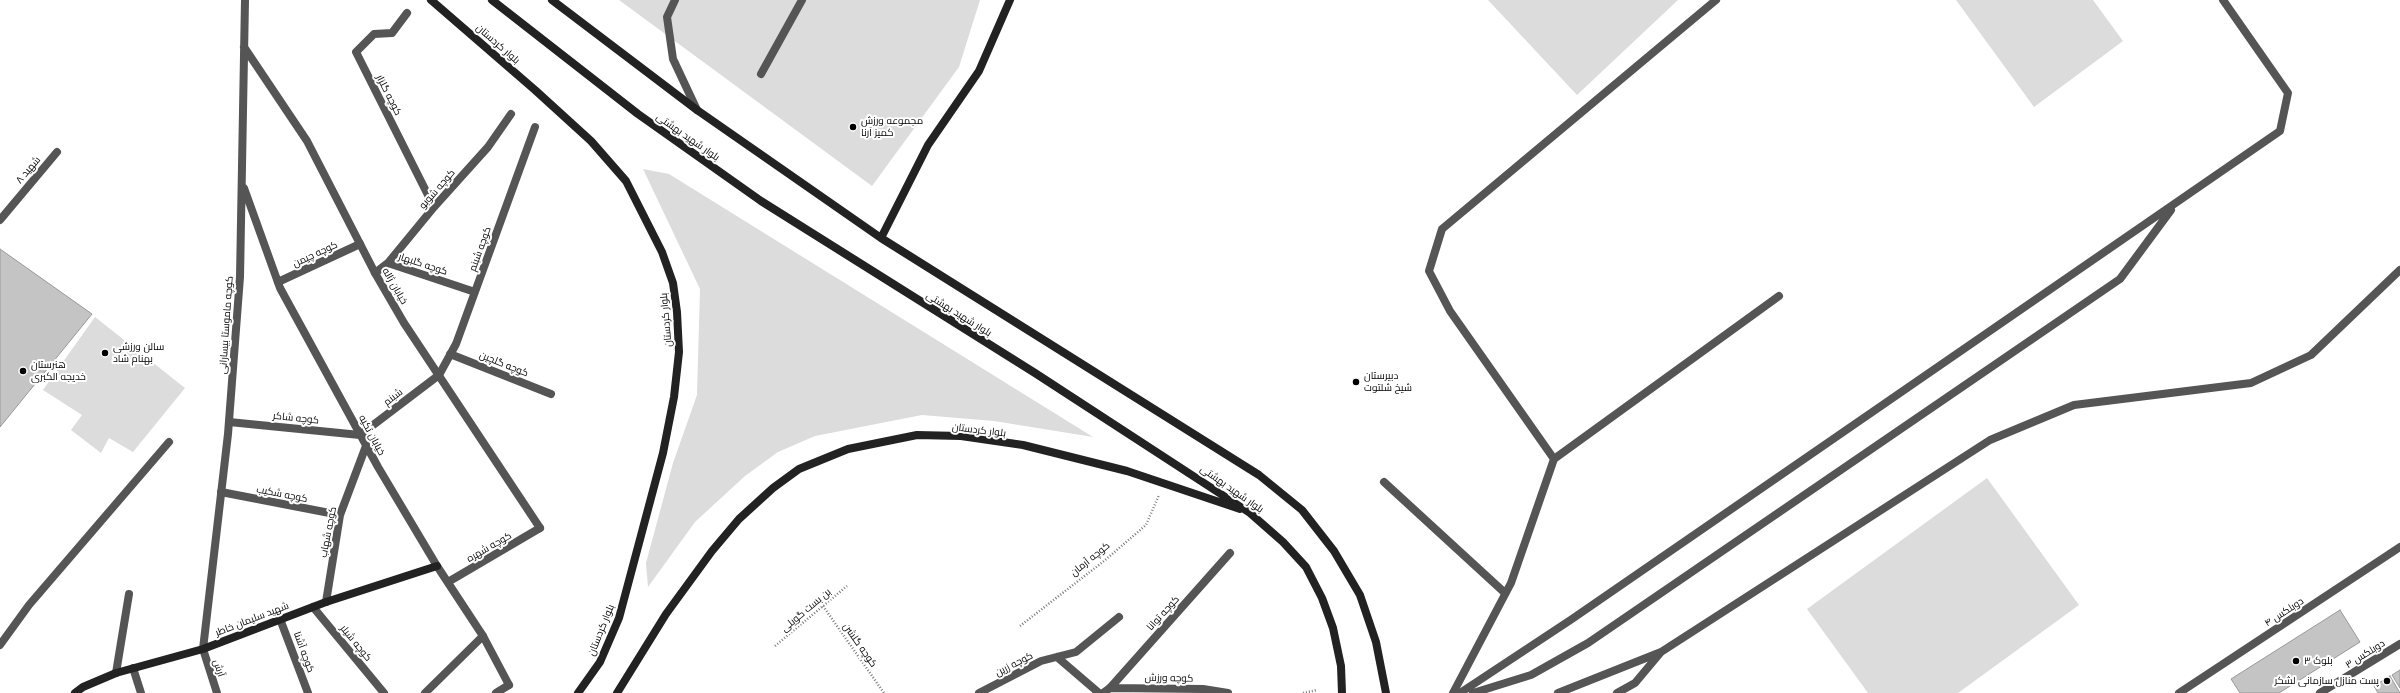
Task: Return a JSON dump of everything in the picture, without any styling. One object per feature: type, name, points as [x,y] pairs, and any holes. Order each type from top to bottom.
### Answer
[{"type":"main road","name":"بلوار کردستان","points":[[431,0],[535,90],[591,141],[626,180],[662,252],[673,283],[677,312],[679,352],[674,397],[663,453],[619,618],[600,662],[578,693]]},
{"type":"main road","name":"بلوار شهید بهشتی","points":[[492,0],[638,114],[761,201],[1035,373],[1250,512],[1283,542],[1306,567],[1322,598],[1333,628],[1341,666],[1342,693]]},
{"type":"main road","points":[[552,0],[697,110],[881,238],[1253,471],[1302,510],[1334,551],[1360,595],[1376,642],[1386,693]]},
{"type":"main road","points":[[881,238],[928,145],[979,71],[1010,0]]},
{"type":"main road","name":"بلوار کردستان","points":[[617,693],[666,614],[712,551],[739,519],[773,488],[799,470],[848,449],[917,435],[961,436],[1023,445],[1127,471],[1250,512]]},
{"type":"main road","name":"شهید سلیمان خاطر","points":[[74,693],[83,687],[116,673],[202,650],[280,618],[437,566]]},
{"type":"street","name":"کوچه ماموستا بیسارانی","points":[[202,650],[229,422],[240,277],[245,0]]},
{"type":"street","points":[[675,0],[667,17],[673,60],[697,110]]},
{"type":"street","points":[[761,74],[802,0]]},
{"type":"street","points":[[1554,459],[1450,311],[1429,271],[1442,229],[1716,0]]},
{"type":"street","points":[[1460,693],[2175,205],[2280,131],[2288,93],[2223,0]]},
{"type":"street","name":"کوچه گلزار","points":[[406,13],[392,33],[374,34],[356,52],[434,207]]},
{"type":"street","name":"خیابان ژاله","points":[[244,47],[307,141],[375,273],[439,375],[540,528]]},
{"type":"street","name":"کوچه شوبو","points":[[375,273],[388,264],[434,207],[488,147],[511,114]]},
{"type":"street","name":"کوچه شبنم","points":[[439,375],[450,354],[475,292],[535,127]]},
{"type":"street","name":"شهید ۸","points":[[0,220],[57,152]]},
{"type":"street","name":"خیابان تکیه","points":[[242,182],[278,282],[366,446],[437,566],[483,636],[509,685],[496,693]]},
{"type":"street","points":[[1473,693],[1531,675],[1588,643],[2120,279],[2175,205]]},
{"type":"street","name":"کوچه چیمن","points":[[278,282],[360,244]]},
{"type":"street","name":"کوچه گلبهار","points":[[388,264],[475,292]]},
{"type":"street","points":[[1558,693],[1661,652],[1990,440],[2074,405],[2251,383],[2311,355],[2400,270]]},
{"type":"street","points":[[1452,693],[1505,593],[1554,459],[1779,296]]},
{"type":"street","name":"کوچه گلچین","points":[[450,354],[551,394]]},
{"type":"street","name":"شبنم","points":[[360,435],[439,375]]},
{"type":"street","name":"کوچه شاکر","points":[[229,422],[360,435]]},
{"type":"street","points":[[0,645],[29,605],[169,442]]},
{"type":"street","name":"کوچه شهاب","points":[[326,602],[340,515],[366,446]]},
{"type":"street","points":[[1384,482],[1505,593]]},
{"type":"street","name":"کوچه شکیب","points":[[221,492],[340,515]]},
{"type":"street","name":"کوچه شهره","points":[[448,582],[540,528]]},
{"type":"street","name":"دوبلکس ۴","points":[[2179,693],[2400,547]]},
{"type":"street","name":"کوچه توانا","points":[[1107,690],[1230,552]]},
{"type":"street","points":[[116,673],[129,594]]},
{"type":"street","name":"کوچه شیلر","points":[[313,607],[384,693]]},
{"type":"street","name":"کوچه زرین","points":[[979,693],[1041,661],[1076,652],[1119,617]]},
{"type":"street","name":"کوچه آشنا","points":[[280,618],[308,693]]},
{"type":"street","points":[[425,693],[483,636]]},
{"type":"street","name":"دوبلکس ۳","points":[[2320,693],[2400,644]]},
{"type":"street","name":"آرش","points":[[202,650],[217,693]]},
{"type":"street","points":[[1618,693],[1635,683],[1661,652]]},
{"type":"street","points":[[1057,657],[1099,693]]},
{"type":"street","points":[[133,668],[141,693]]},
{"type":"street","name":"کوچه ورزش","points":[[1107,690],[1203,689],[1228,693]]},
{"type":"path","name":"کوچه آرمان","points":[[1020,626],[1104,561],[1146,525],[1159,495]]},
{"type":"path","name":"بن بست گویلی","points":[[775,646],[847,586]]},
{"type":"path","name":"کوچه گلشن","points":[[823,606],[884,693]]},
{"type":"path","points":[[1303,693],[1317,690]]},
{"type":"shaded area","name":"مجموعه ورزش کمیز آرنا","points":[[619,0],[980,0],[959,67],[872,186]]},
{"type":"shaded area","points":[[1488,0],[1678,0],[1577,95]]},
{"type":"shaded area","points":[[1956,0],[2093,0],[2123,41],[2034,107]]},
{"type":"shaded area","points":[[643,169],[669,174],[1093,437],[994,421],[922,415],[815,436],[778,452],[745,476],[695,522],[648,587],[646,563],[673,463],[697,395],[700,289]]},
{"type":"shaded area","name":"سالن ورزشی بهنام شاد","points":[[95,317],[185,388],[133,452],[109,438],[101,453],[71,430],[82,415],[43,390]]},
{"type":"shaded area","points":[[1987,478],[2079,605],[1958,693],[1868,693],[1807,609]]},
{"type":"building","name":"هنرستان خدیجه الکبری","points":[[0,249],[92,314],[0,427]]},
{"type":"building","name":"بلوک ۳","points":[[2340,610],[2360,642],[2279,693],[2240,693],[2231,679]]},
{"type":"building","points":[[2400,670],[2400,688],[2392,675]]},
{"type":"building","name":"پست منازل سازمانی لشکر","points":[[2390,676],[2400,693],[2378,693],[2374,686]]},
{"type":"place","name":"مجموعه ورزش کمیز آرنا","points":[[853,127]]},
{"type":"place","name":"سالن ورزشی بهنام شاد","points":[[105,353]]},
{"type":"place","name":"هنرستان خدیجه الکبری","points":[[23,371]]},
{"type":"place","name":"دبیرستان شیخ شلتوت","points":[[1356,382]]},
{"type":"place","name":"بلوک ۳","points":[[2296,661]]},
{"type":"place","name":"پست منازل سازمانی لشکر","points":[[2387,681]]}]
